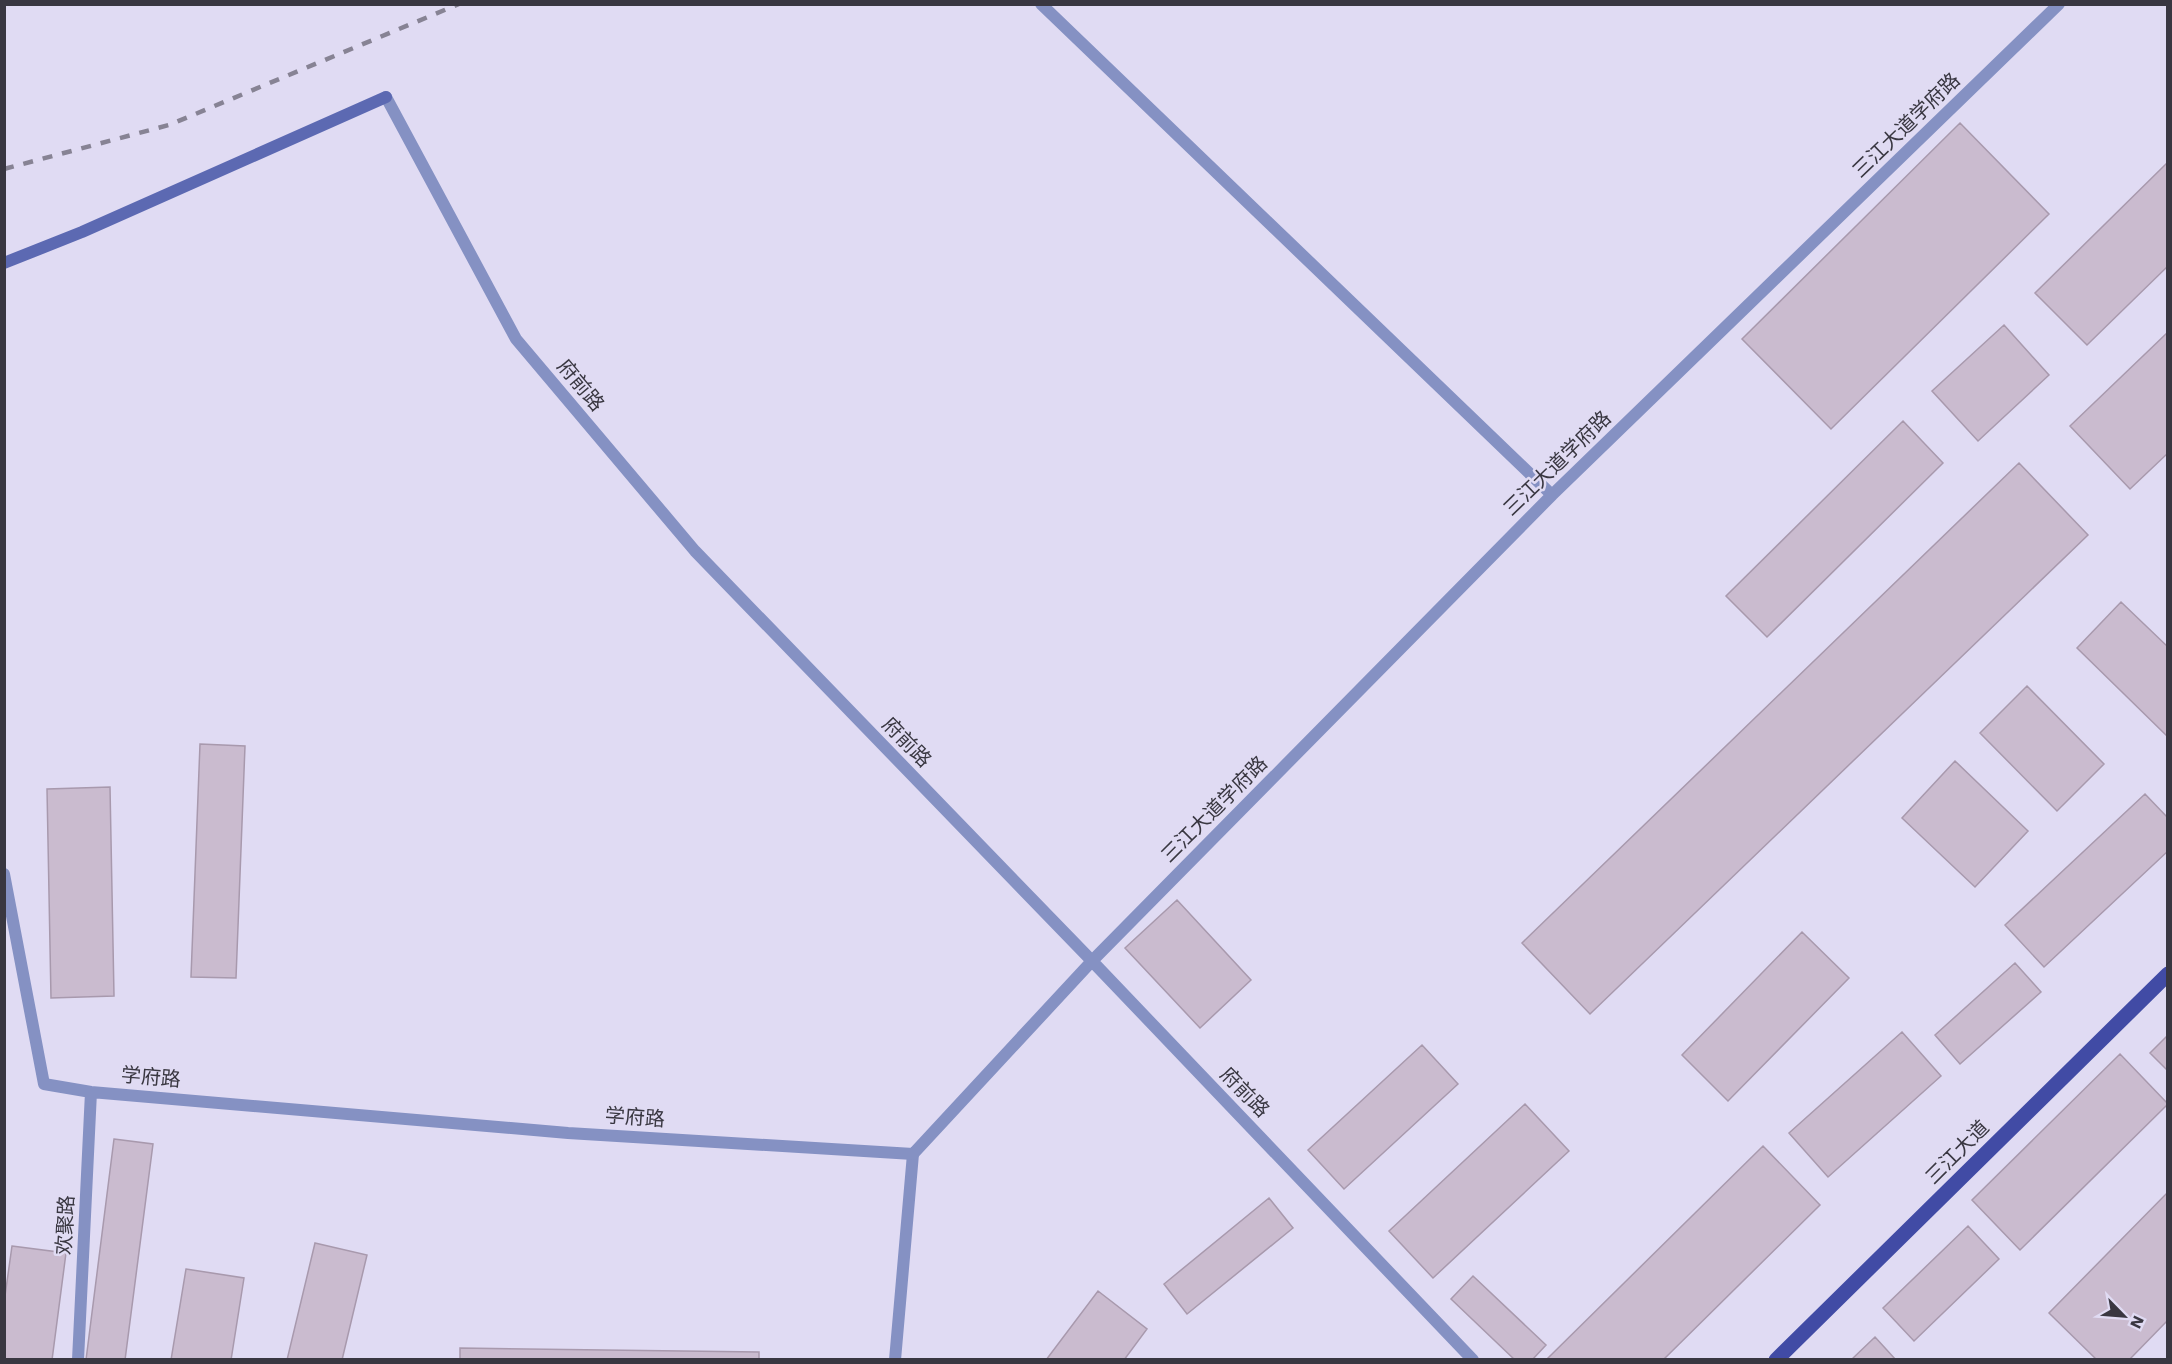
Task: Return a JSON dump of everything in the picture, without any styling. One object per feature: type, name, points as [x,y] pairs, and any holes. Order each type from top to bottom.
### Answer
[{"type":"main road","name":"三江大道","points":[[1776,1359],[2168,974]]},
{"type":"street","points":[[1041,4],[1551,495]]},
{"type":"street","name":"三江大道学府路","points":[[1092,961],[1551,495],[2059,4]]},
{"type":"street","name":"府前路","points":[[4,263],[82,232],[386,97],[516,339],[695,551],[1473,1359]]},
{"type":"street","name":"学府路","points":[[4,874],[44,1084],[92,1092],[568,1133],[913,1154]]},
{"type":"street","points":[[895,1359],[913,1154],[1092,961]]},
{"type":"street","name":"欢聚路","points":[[78,1359],[92,1092]]},
{"type":"building","points":[[1960,123],[2049,214],[1831,429],[1742,339]]},
{"type":"building","points":[[2168,162],[2168,266],[2087,345],[2035,293]]},
{"type":"building","points":[[2004,325],[2049,375],[1978,441],[1932,391]]},
{"type":"building","points":[[2168,332],[2168,453],[2130,489],[2070,426]]},
{"type":"building","points":[[1903,421],[1943,463],[1767,637],[1726,596]]},
{"type":"building","points":[[2019,463],[2088,535],[1590,1014],[1522,943]]},
{"type":"building","points":[[2121,602],[2168,647],[2168,737],[2077,648]]},
{"type":"building","points":[[2027,686],[2104,764],[2057,811],[1980,733]]},
{"type":"building","points":[[200,744],[245,746],[236,978],[191,977]]},
{"type":"building","points":[[1955,761],[2028,831],[1975,887],[1902,818]]},
{"type":"building","points":[[110,787],[114,996],[51,998],[47,789]]},
{"type":"building","points":[[2145,794],[2168,818],[2168,851],[2044,967],[2005,925]]},
{"type":"building","points":[[1177,900],[1251,980],[1200,1028],[1125,948]]},
{"type":"building","points":[[1802,932],[1849,978],[1728,1101],[1682,1055]]},
{"type":"building","points":[[2015,963],[2041,992],[1960,1064],[1935,1035]]},
{"type":"building","points":[[1902,1032],[1941,1076],[1828,1177],[1789,1133]]},
{"type":"building","points":[[2168,1035],[2168,1071],[2150,1053]]},
{"type":"building","points":[[1422,1045],[1458,1084],[1344,1189],[1308,1150]]},
{"type":"building","points":[[2120,1054],[2168,1104],[2020,1250],[1972,1200]]},
{"type":"building","points":[[1525,1104],[1569,1151],[1433,1278],[1389,1231]]},
{"type":"building","points":[[114,1139],[153,1144],[125,1360],[86,1360]]},
{"type":"building","points":[[1763,1146],[1820,1205],[1663,1360],[1546,1360]]},
{"type":"building","points":[[2168,1192],[2168,1320],[2129,1360],[2097,1360],[2049,1313]]},
{"type":"building","points":[[1269,1198],[1293,1228],[1187,1314],[1164,1284]]},
{"type":"building","points":[[1968,1226],[1999,1259],[1914,1341],[1883,1308]]},
{"type":"building","points":[[315,1243],[367,1255],[342,1360],[287,1360]]},
{"type":"building","points":[[12,1246],[66,1253],[52,1360],[4,1360],[4,1303]]},
{"type":"building","points":[[186,1269],[244,1278],[231,1360],[171,1360]]},
{"type":"building","points":[[1473,1276],[1546,1345],[1532,1360],[1515,1360],[1451,1299]]},
{"type":"building","points":[[1098,1291],[1147,1329],[1124,1360],[1046,1360]]},
{"type":"building","points":[[1875,1337],[1896,1360],[1851,1360]]},
{"type":"building","points":[[460,1348],[759,1352],[759,1360],[460,1360]]},
{"type":"railway","points":[[4,169],[169,125],[459,4]]}]
